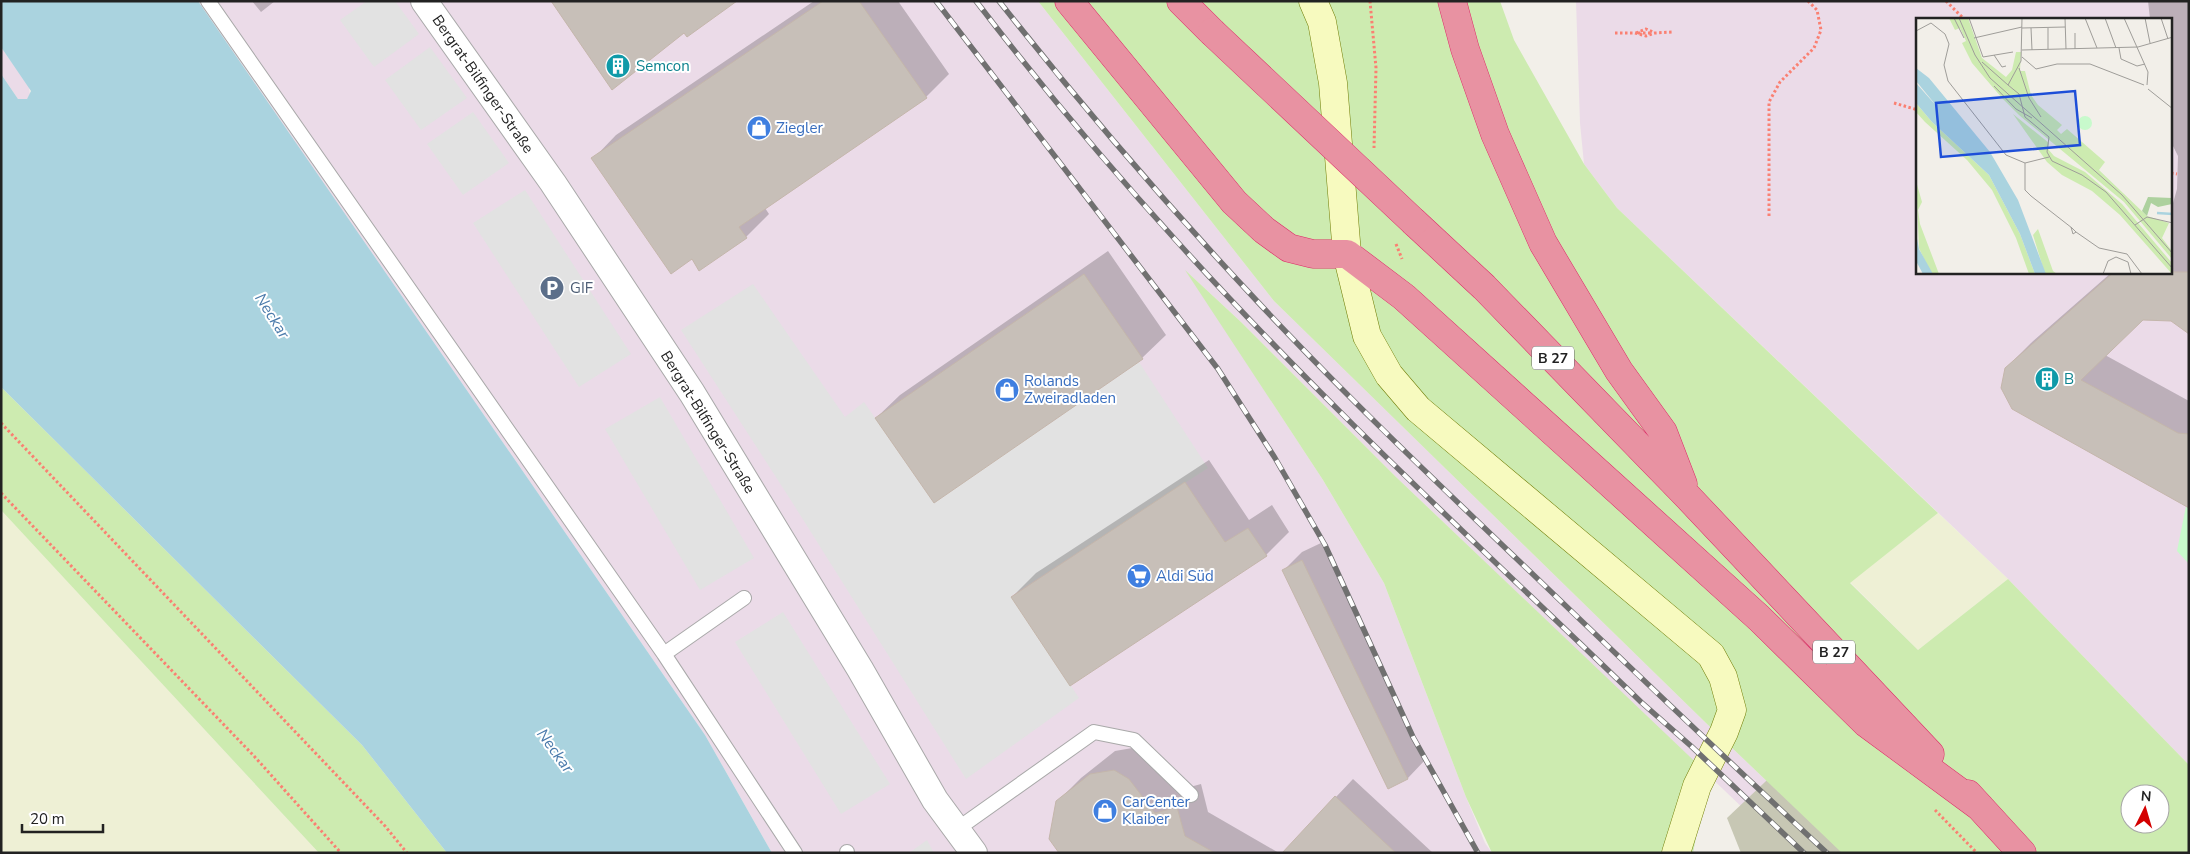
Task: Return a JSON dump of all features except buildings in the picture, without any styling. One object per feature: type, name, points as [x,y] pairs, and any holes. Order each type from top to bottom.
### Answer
[{"type":"highway","points":[[1069,1],[1234,202],[1264,230],[1289,248],[1313,254],[1346,254],[1404,297],[1759,618],[1866,723],[1980,807]]},
{"type":"highway","name":"B 27","points":[[1181,1],[1484,287],[1688,497],[2022,853]]},
{"type":"highway","points":[[1452,1],[1465,49],[1495,134],[1543,243],[1619,371],[1663,432],[1688,497]]},
{"type":"main road","points":[[1313,1],[1322,22],[1334,83],[1346,254],[1367,336],[1389,375],[1418,409],[1711,655],[1723,677],[1732,710],[1724,732],[1697,786],[1676,853]]},
{"type":"street","name":"Bergrat-Bilfinger-Straße","points":[[424,1],[554,184],[692,393],[860,668],[935,800],[974,853]]},
{"type":"lane","points":[[208,1],[664,654],[795,853]]},
{"type":"lane","points":[[664,654],[744,598]]},
{"type":"lane","points":[[956,830],[1094,732],[1134,740],[1191,795]]},
{"type":"path","points":[[1769,216],[1768,102],[1780,82],[1814,48],[1820,30],[1817,10],[1808,1]]},
{"type":"path","points":[[1946,1],[1963,18]]},
{"type":"path","points":[[1635,33],[1646,29],[1655,33]]},
{"type":"path","points":[[1615,33],[1635,33],[1646,36],[1655,33],[1672,32]]},
{"type":"path","points":[[1894,103],[1916,109]]},
{"type":"path","points":[[2172,173],[2176,174]]},
{"type":"path","points":[[1,422],[385,826],[407,853]]},
{"type":"path","points":[[1,493],[254,756],[342,853]]},
{"type":"shaded area","points":[[198,1],[1038,1],[1274,301],[1706,723],[1842,853],[1790,853],[1396,477],[1241,322],[1187,272],[1323,480],[1384,583],[1466,797],[1485,843],[1492,853],[772,853],[705,735]]},
{"type":"shaded area","points":[[367,1],[395,1],[419,34],[374,67],[340,20]]},
{"type":"shaded area","points":[[1576,1],[2189,1],[2189,765],[2008,579],[1617,208],[1584,164],[1580,123]]},
{"type":"shaded area","points":[[1,47],[29,87],[30,95],[27,99],[18,99],[1,74]]},
{"type":"shaded area","points":[[430,47],[467,98],[421,130],[385,80]]},
{"type":"shaded area","points":[[473,112],[509,163],[463,195],[427,144]]},
{"type":"shaded area","name":"GIF","points":[[525,190],[631,354],[579,387],[473,223]]},
{"type":"shaded area","points":[[753,284],[845,417],[864,402],[934,503],[1139,362],[1208,468],[1011,596],[1079,698],[966,779],[792,502],[681,330]]},
{"type":"shaded area","points":[[660,397],[754,558],[700,590],[605,429]]},
{"type":"shaded area","points":[[1,510],[43,555],[319,853],[1,853]]},
{"type":"shaded area","points":[[1938,513],[2008,579],[1918,650],[1850,582]]},
{"type":"shaded area","points":[[783,612],[890,784],[841,814],[735,642]]},
{"type":"shaded area","points":[[1807,742],[1879,853],[1741,853],[1727,818]]},
{"type":"shaded area","points":[[927,840],[934,853],[909,853]]},
{"type":"green space","points":[[1038,1],[1500,1],[1514,40],[1584,164],[1617,208],[1938,513],[1850,583],[1918,650],[2008,579],[2189,765],[2189,853],[1842,853],[1706,723],[1274,301]]},
{"type":"green space","points":[[1185,270],[1241,322],[1396,477],[1708,774],[1693,853],[1492,853],[1466,797],[1384,583],[1323,480]]},
{"type":"green space","points":[[1,387],[362,745],[447,853],[319,853],[1,510]]},
{"type":"green space","points":[[2186,506],[2189,507],[2189,564],[2177,551]]},
{"type":"water","name":"Neckar","points":[[1,1],[198,1],[705,735],[772,853],[447,853],[362,745],[1,387],[1,74],[18,99],[27,99],[31,91],[1,47]]},
{"type":"railway","points":[[936,1],[1218,369],[1275,458],[1325,545],[1413,737],[1478,853]]},
{"type":"railway","points":[[976,1],[1076,126],[1129,187],[1182,247],[1293,364],[1350,422],[1641,702],[1691,746],[1804,853]]},
{"type":"railway","points":[[999,1],[1092,116],[1156,190],[1222,264],[1320,367],[1486,529],[1827,853]]},
{"type":"place","name":"Semcon","points":[[618,66]]},
{"type":"place","name":"Ziegler","points":[[759,128]]},
{"type":"place","name":"GIF","points":[[552,288]]},
{"type":"place","name":"B","points":[[2047,379]]},
{"type":"place","name":"Rolands Zweiradladen","points":[[1007,390]]},
{"type":"place","name":"Aldi Süd","points":[[1139,576]]},
{"type":"place","name":"CarCenter Klaiber","points":[[1105,811]]}]
